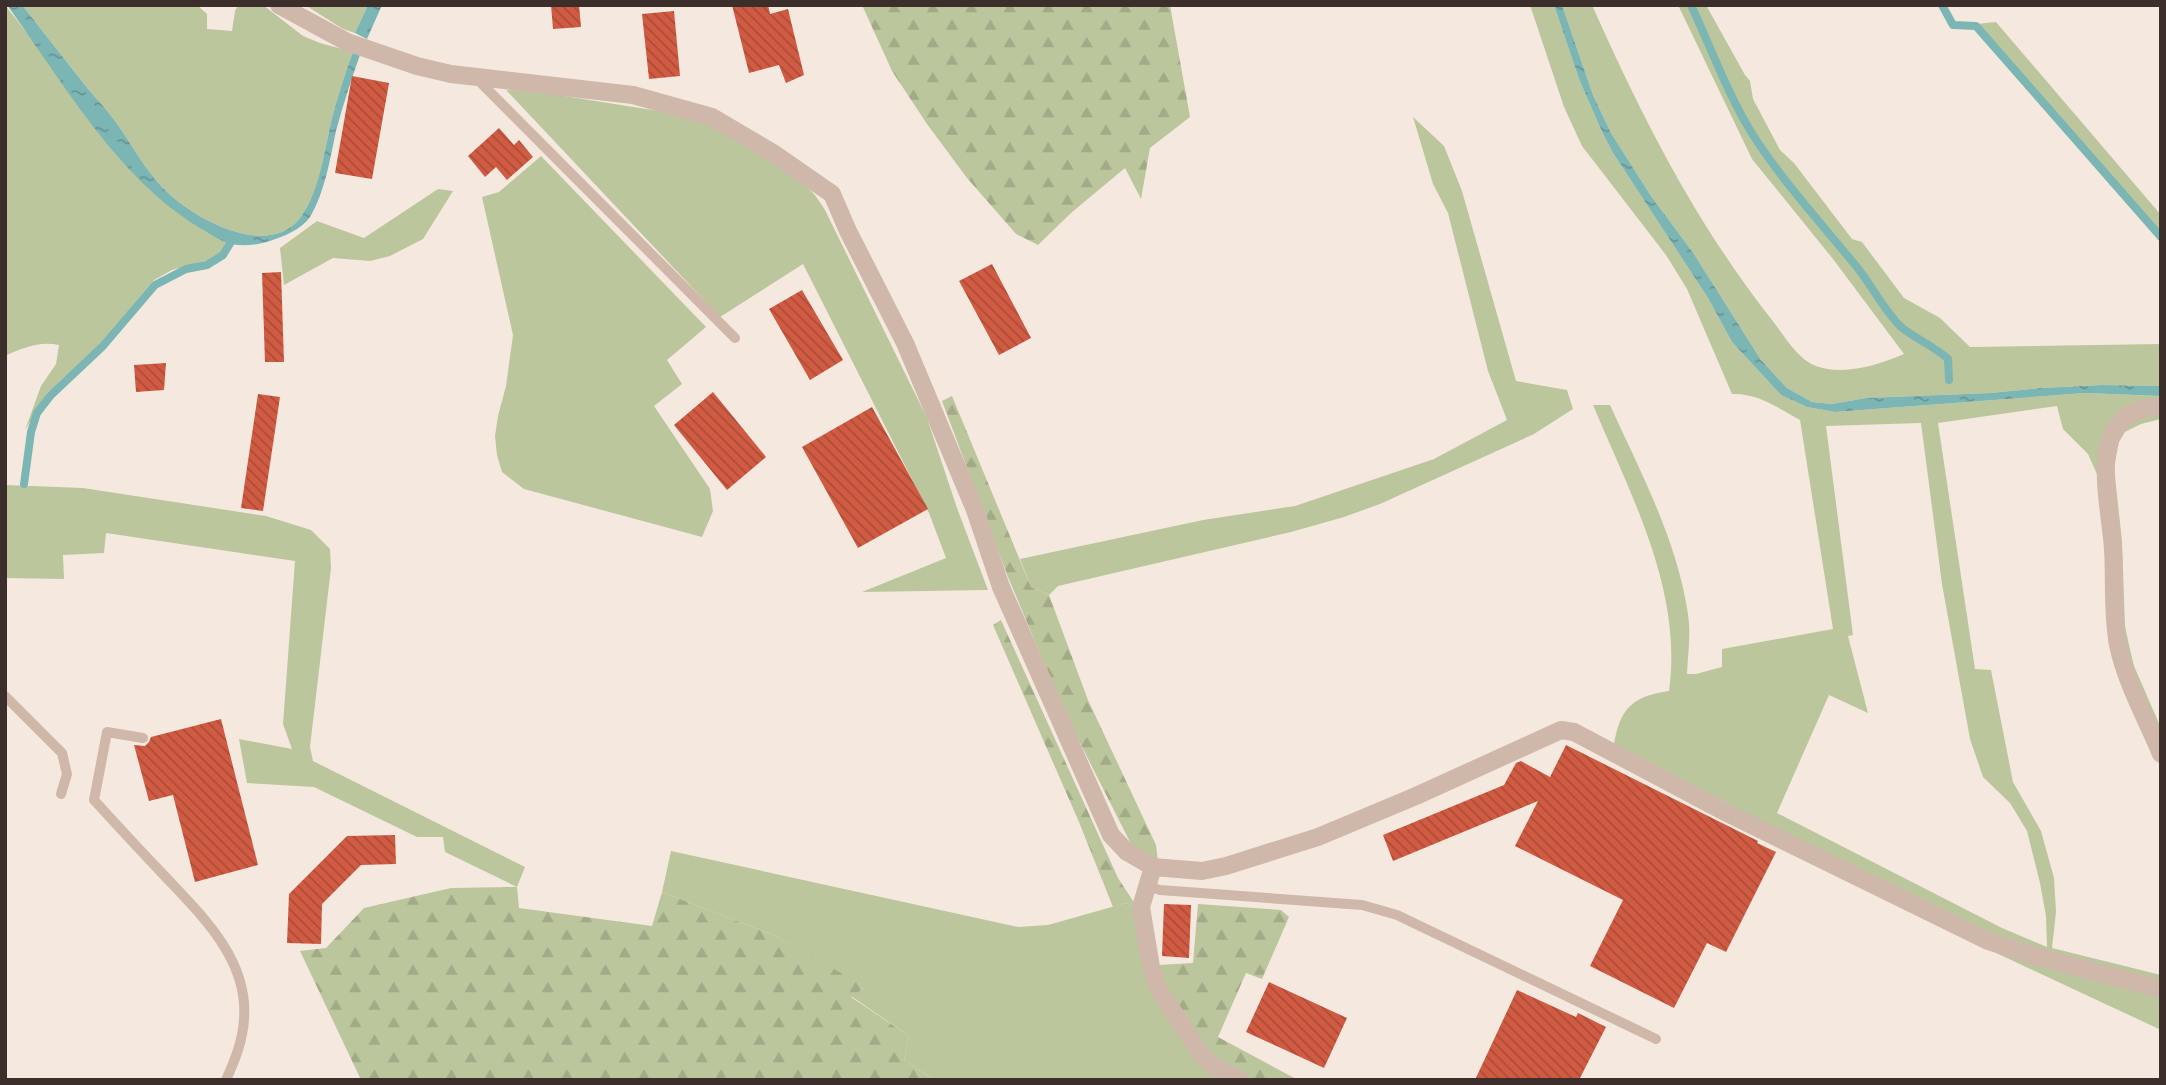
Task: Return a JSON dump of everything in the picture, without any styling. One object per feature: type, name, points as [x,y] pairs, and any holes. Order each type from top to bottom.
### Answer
[{"type":"street","points":[[279,5],[347,42],[417,66],[451,74],[633,96],[712,117],[773,153],[832,194],[905,343],[975,510],[1001,587],[1111,835],[1127,852],[1153,867],[1202,871],[1261,856],[1318,837],[1561,730],[1574,732],[1725,812],[1988,941],[2161,989]]},
{"type":"street","points":[[2161,407],[2145,407],[2133,412],[2110,436],[2105,483],[2111,525],[2118,645],[2133,689],[2161,754]]},
{"type":"street","points":[[1153,867],[1141,907],[1157,987],[1201,1054],[1212,1065],[1240,1080]]},
{"type":"lane","points":[[474,76],[735,338]]},
{"type":"lane","points":[[5,695],[62,753],[67,774],[61,794]]},
{"type":"lane","points":[[143,738],[107,732],[94,800],[194,907],[226,948],[243,997],[244,1017],[236,1058],[226,1080]]},
{"type":"lane","points":[[1147,886],[1160,890],[1362,905],[1397,915],[1656,1039]]},
{"type":"green space","points":[[5,5],[146,185],[185,217],[228,243],[221,253],[209,260],[172,270],[154,280],[101,343],[48,392],[25,430],[41,386],[56,364],[59,345],[38,345],[5,356]]},
{"type":"green space","points":[[22,5],[197,5],[207,14],[207,29],[232,31],[238,5],[263,5],[303,36],[353,52],[334,109],[317,183],[300,218],[286,230],[269,235],[250,235],[211,222],[177,201],[151,174],[112,117]]},
{"type":"green space","points":[[305,5],[368,5],[355,33],[343,29]]},
{"type":"green space","points":[[862,5],[1170,5],[1190,117],[1150,148],[1141,199],[1125,168],[1038,245],[1016,234],[967,178],[927,124],[892,71]]},
{"type":"green space","points":[[1530,5],[1554,5],[1579,79],[1613,153],[1708,298],[1732,342],[1781,395],[1807,407],[1835,412],[2085,393],[2161,396],[2161,402],[2131,408],[2101,483],[2088,454],[2063,429],[2057,406],[1938,423],[1975,669],[1991,670],[2013,782],[2041,831],[2054,878],[2056,912],[2052,948],[2161,975],[2161,983],[2003,941],[1841,863],[1614,744],[1620,721],[1630,706],[1646,696],[1669,691],[1671,653],[1668,617],[1651,544],[1593,405],[1610,405],[1667,533],[1688,614],[1687,674],[1722,667],[1722,649],[1833,629],[1800,420],[1759,399],[1732,394],[1687,289],[1666,255],[1582,146],[1564,107]],"holes":[[[1921,423],[1942,584],[1970,739],[1983,777],[2010,803],[2027,831],[2046,916],[2047,947],[2002,928],[1777,813],[1829,695],[1868,713],[1848,636],[1853,635],[1826,426]]]},
{"type":"green space","points":[[1562,5],[1592,5],[1651,129],[1695,207],[1744,283],[1791,346],[1809,363],[1827,369],[1849,369],[1884,362],[1904,354],[1833,259],[1752,159],[1678,5],[1689,5],[1734,104],[1763,153],[1854,266],[1892,320],[1946,359],[1947,380],[1951,380],[1950,358],[1936,345],[1916,337],[1899,322],[1868,278],[1773,161],[1753,132],[1693,5],[1706,5],[1750,81],[1753,99],[1780,150],[1794,163],[1852,239],[1862,242],[1904,298],[1940,318],[1970,347],[2161,344],[2161,386],[2041,388],[1866,398],[1832,404],[1812,402],[1787,388],[1761,360],[1694,254],[1651,196],[1611,133],[1593,95]]},
{"type":"green space","points":[[1996,22],[2161,215],[2161,234],[1977,24]]},
{"type":"green space","points":[[506,90],[533,91],[696,117],[757,150],[790,172],[812,192],[825,210],[927,418],[988,590],[862,592],[946,558],[929,513],[803,264],[720,317]]},
{"type":"green space","points":[[1413,117],[1444,146],[1462,191],[1516,381],[1567,390],[1573,409],[1534,434],[1380,504],[1344,517],[1291,532],[1058,586],[1049,595],[1031,587],[1020,559],[1203,520],[1295,506],[1434,459],[1507,420],[1488,371],[1448,213],[1433,184]]},
{"type":"green space","points":[[541,156],[706,327],[667,360],[682,384],[654,406],[710,489],[713,511],[702,537],[524,489],[502,472],[495,436],[513,335],[482,197],[499,192]]},
{"type":"green space","points":[[438,189],[453,191],[423,239],[390,256],[370,261],[333,258],[284,285],[280,248],[317,221],[364,238]]},
{"type":"green space","points":[[952,396],[1031,587],[1049,595],[1088,700],[1156,845],[1158,861],[1132,846],[1065,713],[1008,577],[942,401]]},
{"type":"green space","points":[[2144,412],[2161,412],[2161,419],[2125,432],[2119,442],[2114,467],[2122,541],[2125,626],[2134,666],[2161,728],[2161,737],[2135,679],[2123,640],[2108,478],[2117,432]]},
{"type":"green space","points":[[5,485],[83,488],[266,516],[311,530],[330,549],[331,568],[310,747],[313,761],[525,867],[517,887],[445,852],[443,837],[417,837],[314,787],[247,783],[239,739],[292,749],[283,724],[295,561],[106,533],[104,553],[63,555],[64,579],[5,578]]},
{"type":"green space","points":[[1001,620],[1118,878],[1137,907],[1126,903],[1113,907],[993,625]]},
{"type":"green space","points":[[671,851],[1018,927],[1048,925],[1126,903],[1137,907],[1148,968],[1232,1080],[934,1080],[904,1060],[909,1036],[851,996],[865,988],[773,935],[662,892]]},
{"type":"green space","points":[[517,887],[519,908],[652,926],[662,892],[773,935],[866,987],[851,997],[909,1036],[904,1060],[934,1080],[361,1080],[300,951],[326,948],[364,908],[451,888]]},
{"type":"green space","points":[[1198,904],[1281,910],[1289,917],[1262,979],[1246,973],[1218,1037],[1298,1080],[1244,1080],[1213,1064],[1159,986],[1157,965],[1193,963]]},
{"type":"green space","points":[[1979,945],[2161,998],[2161,1030]]},
{"type":"water","points":[[7,5],[22,5],[112,117],[144,165],[165,190],[177,201],[211,222],[250,235],[269,235],[286,230],[307,208],[317,183],[347,68],[353,52],[360,55],[339,121],[323,186],[310,217],[297,229],[260,244],[228,243],[200,228],[170,207],[117,156],[93,127]]},
{"type":"water","points":[[368,5],[382,5],[367,39],[355,33]]},
{"type":"water","points":[[1554,5],[1562,5],[1593,95],[1611,133],[1651,196],[1694,254],[1761,360],[1787,388],[1812,402],[1832,404],[1866,398],[2102,385],[2161,386],[2161,396],[2085,393],[1835,412],[1807,407],[1781,395],[1732,342],[1708,298],[1613,153],[1579,79]]},
{"type":"building","points":[[551,5],[579,5],[581,27],[553,29]]},
{"type":"building","points":[[732,5],[768,5],[770,14],[788,9],[804,75],[786,83],[779,65],[749,73]]},
{"type":"building","points":[[674,11],[680,76],[649,79],[642,14]]},
{"type":"building","points":[[352,76],[389,83],[372,179],[335,173]]},
{"type":"building","points":[[499,128],[514,145],[519,140],[533,157],[507,180],[496,167],[485,177],[468,156]]},
{"type":"building","points":[[992,264],[1031,338],[999,355],[959,281]]},
{"type":"building","points":[[281,272],[284,362],[265,362],[262,273]]},
{"type":"building","points":[[802,290],[843,360],[810,380],[769,309]]},
{"type":"building","points":[[166,363],[164,390],[136,392],[134,365]]},
{"type":"building","points":[[713,392],[766,457],[727,490],[674,425]]},
{"type":"building","points":[[258,394],[280,397],[263,511],[241,508]]},
{"type":"building","points":[[872,407],[928,509],[858,548],[802,447]]},
{"type":"building","points":[[221,719],[258,865],[195,882],[173,795],[149,801],[134,745],[145,746],[151,737]]},
{"type":"building","points":[[1566,745],[1776,852],[1726,952],[1707,943],[1674,1008],[1590,966],[1623,900],[1515,846],[1538,801],[1393,861],[1383,835],[1504,785],[1516,763],[1521,761],[1550,777]]},
{"type":"building","points":[[395,835],[396,864],[361,865],[322,904],[321,944],[287,943],[289,894],[347,836]]},
{"type":"building","points":[[1164,904],[1191,905],[1189,958],[1162,956]]},
{"type":"building","points":[[1269,982],[1347,1018],[1324,1068],[1246,1032]]},
{"type":"building","points":[[1517,990],[1576,1017],[1578,1013],[1606,1027],[1579,1080],[1475,1080]]},
{"type":"waterway","points":[[1691,5],[1720,71],[1753,135],[1790,186],[1862,273],[1900,326],[1948,359],[1949,380]]},
{"type":"waterway","points":[[1942,5],[1953,25],[1976,26],[2161,237]]},
{"type":"waterway","points":[[24,484],[31,432],[37,413],[51,395],[103,346],[155,285],[186,269],[207,265],[223,255],[234,237]]}]
